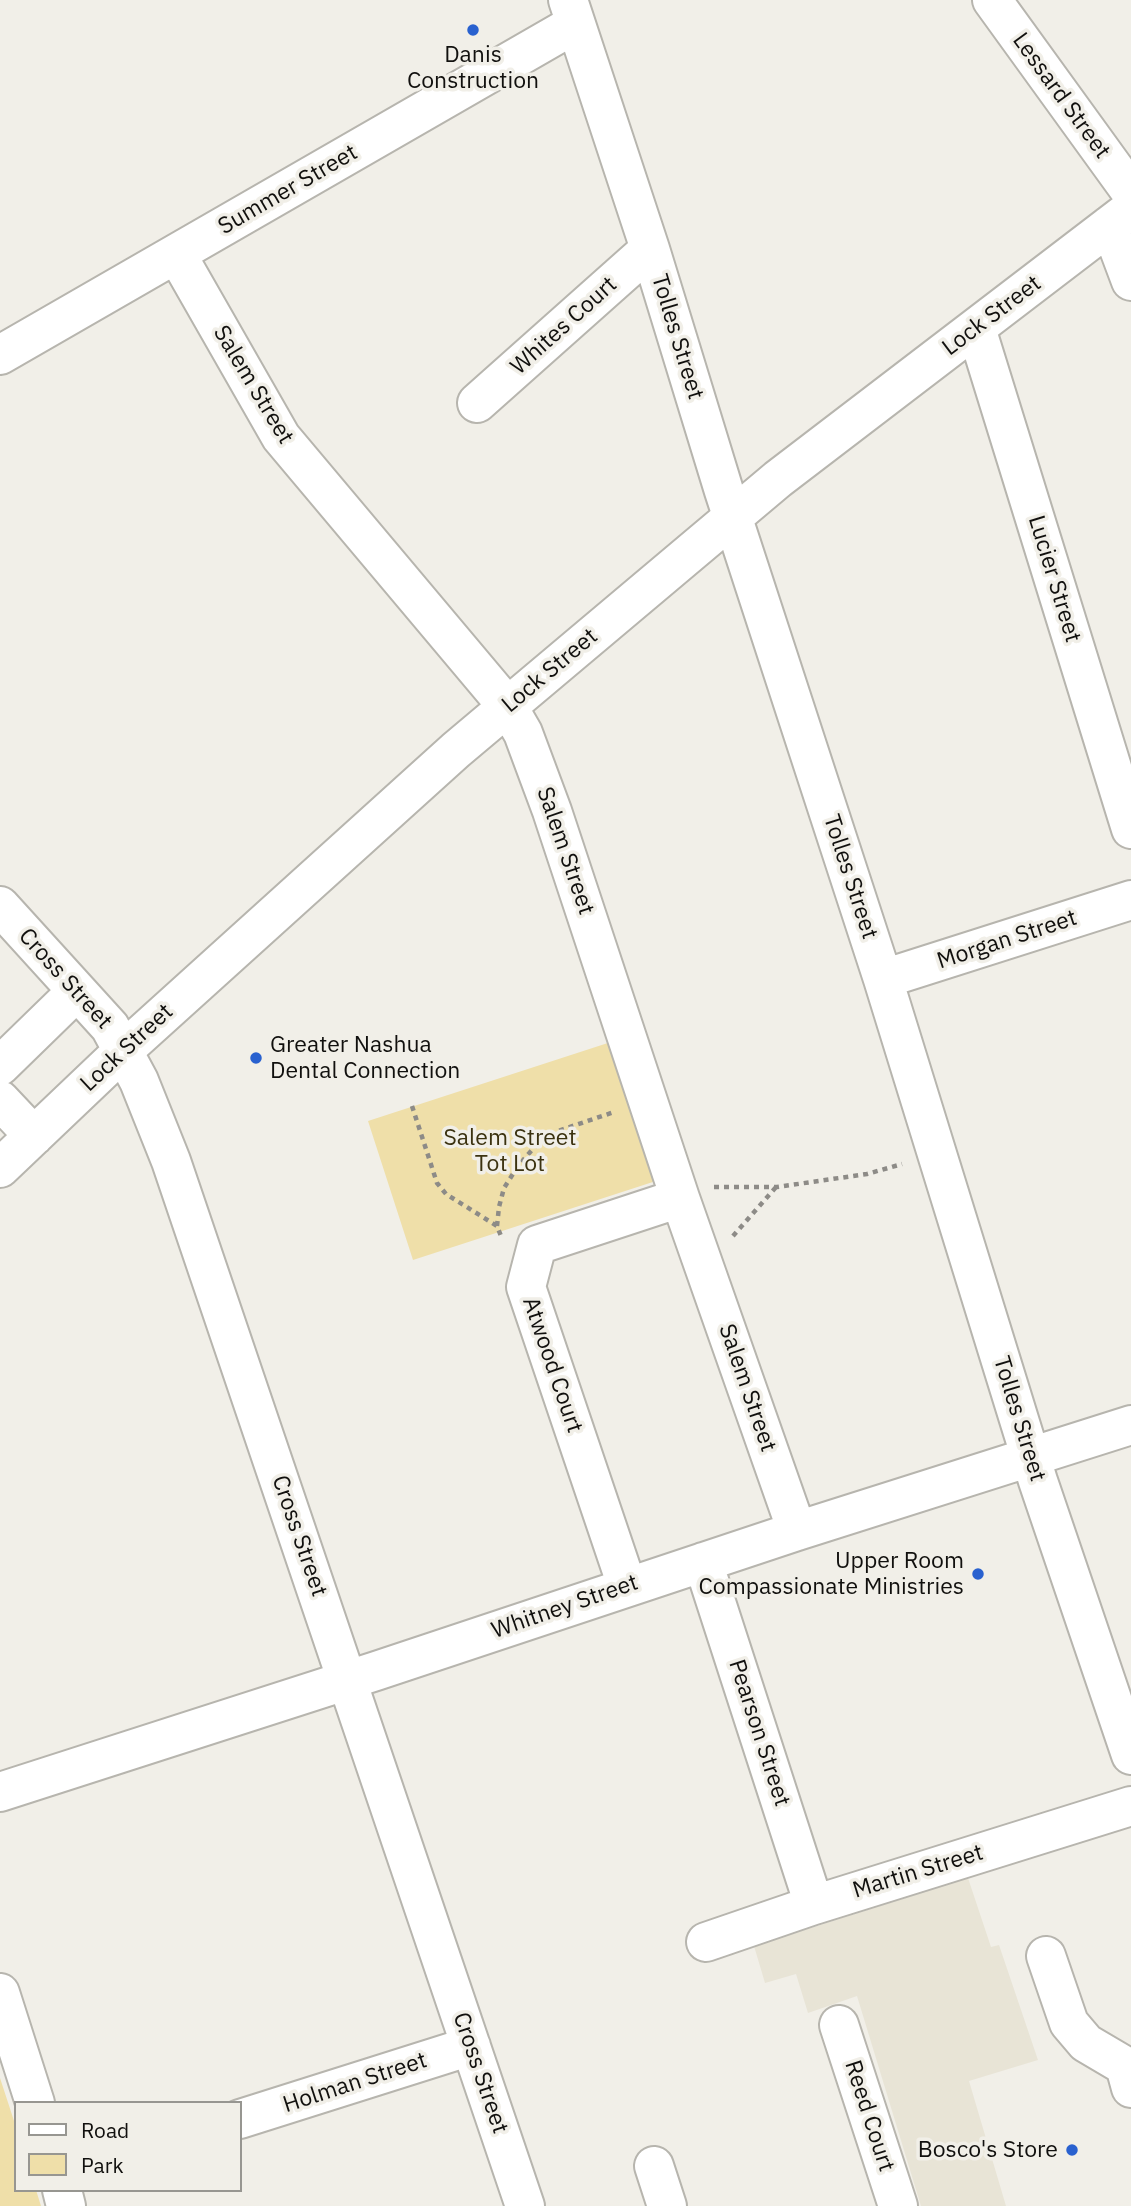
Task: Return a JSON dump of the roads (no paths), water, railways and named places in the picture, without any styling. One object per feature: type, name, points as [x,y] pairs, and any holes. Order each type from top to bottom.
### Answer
[{"type":"street","name":"Lessard Street","points":[[992,0],[1131,192]]},
{"type":"street","name":"Tolles Street","points":[[571,12],[650,249],[733,516],[883,979],[1031,1456],[1128,1737]]},
{"type":"street","name":"Summer Street","points":[[0,355],[177,255],[571,12]]},
{"type":"street","points":[[1121,217],[1131,281]]},
{"type":"street","name":"Lock Street","points":[[0,1168],[124,1050],[422,780],[508,706],[778,479],[1121,217]]},
{"type":"street","name":"Whites Court","points":[[477,403],[650,249]]},
{"type":"street","name":"Salem Street","points":[[177,255],[281,437],[508,706],[523,733],[691,1192],[705,1268],[797,1531]]},
{"type":"street","name":"Lucier Street","points":[[976,328],[1131,829]]},
{"type":"street","name":"Morgan Street","points":[[883,979],[1131,900]]},
{"type":"street","name":"Cross Street","points":[[0,906],[110,1027],[139,1081],[171,1161],[526,2206]]},
{"type":"street","points":[[0,1066],[77,990]]},
{"type":"street","points":[[0,1100],[34,1136]]},
{"type":"street","name":"Atwood Court","points":[[627,1586],[526,1287],[537,1245],[691,1192]]},
{"type":"street","name":"Whitney Street","points":[[0,1792],[348,1680],[627,1586],[1131,1425]]},
{"type":"street","name":"Pearson Street","points":[[703,1562],[814,1905]]},
{"type":"street","name":"Martin Street","points":[[706,1941],[1131,1806]]},
{"type":"street","points":[[1046,1956],[1069,2023],[1086,2043],[1125,2066],[1131,2088]]},
{"type":"street","points":[[0,1993],[33,2101]]},
{"type":"street","name":"Reed Court","points":[[839,2025],[898,2206]]},
{"type":"street","name":"Holman Street","points":[[242,2118],[471,2046]]},
{"type":"street","points":[[654,2166],[667,2206]]},
{"type":"place","name":"Danis Construction","points":[[473,30]]},
{"type":"place","name":"Greater Nashua Dental Connection","points":[[256,1058]]},
{"type":"place","name":"Upper Room Compassionate Ministries","points":[[978,1574]]},
{"type":"place","name":"Bosco's Store","points":[[1072,2150]]},
{"type":"park label","name":"Salem Street Tot Lot","points":[[510,1151]]}]
